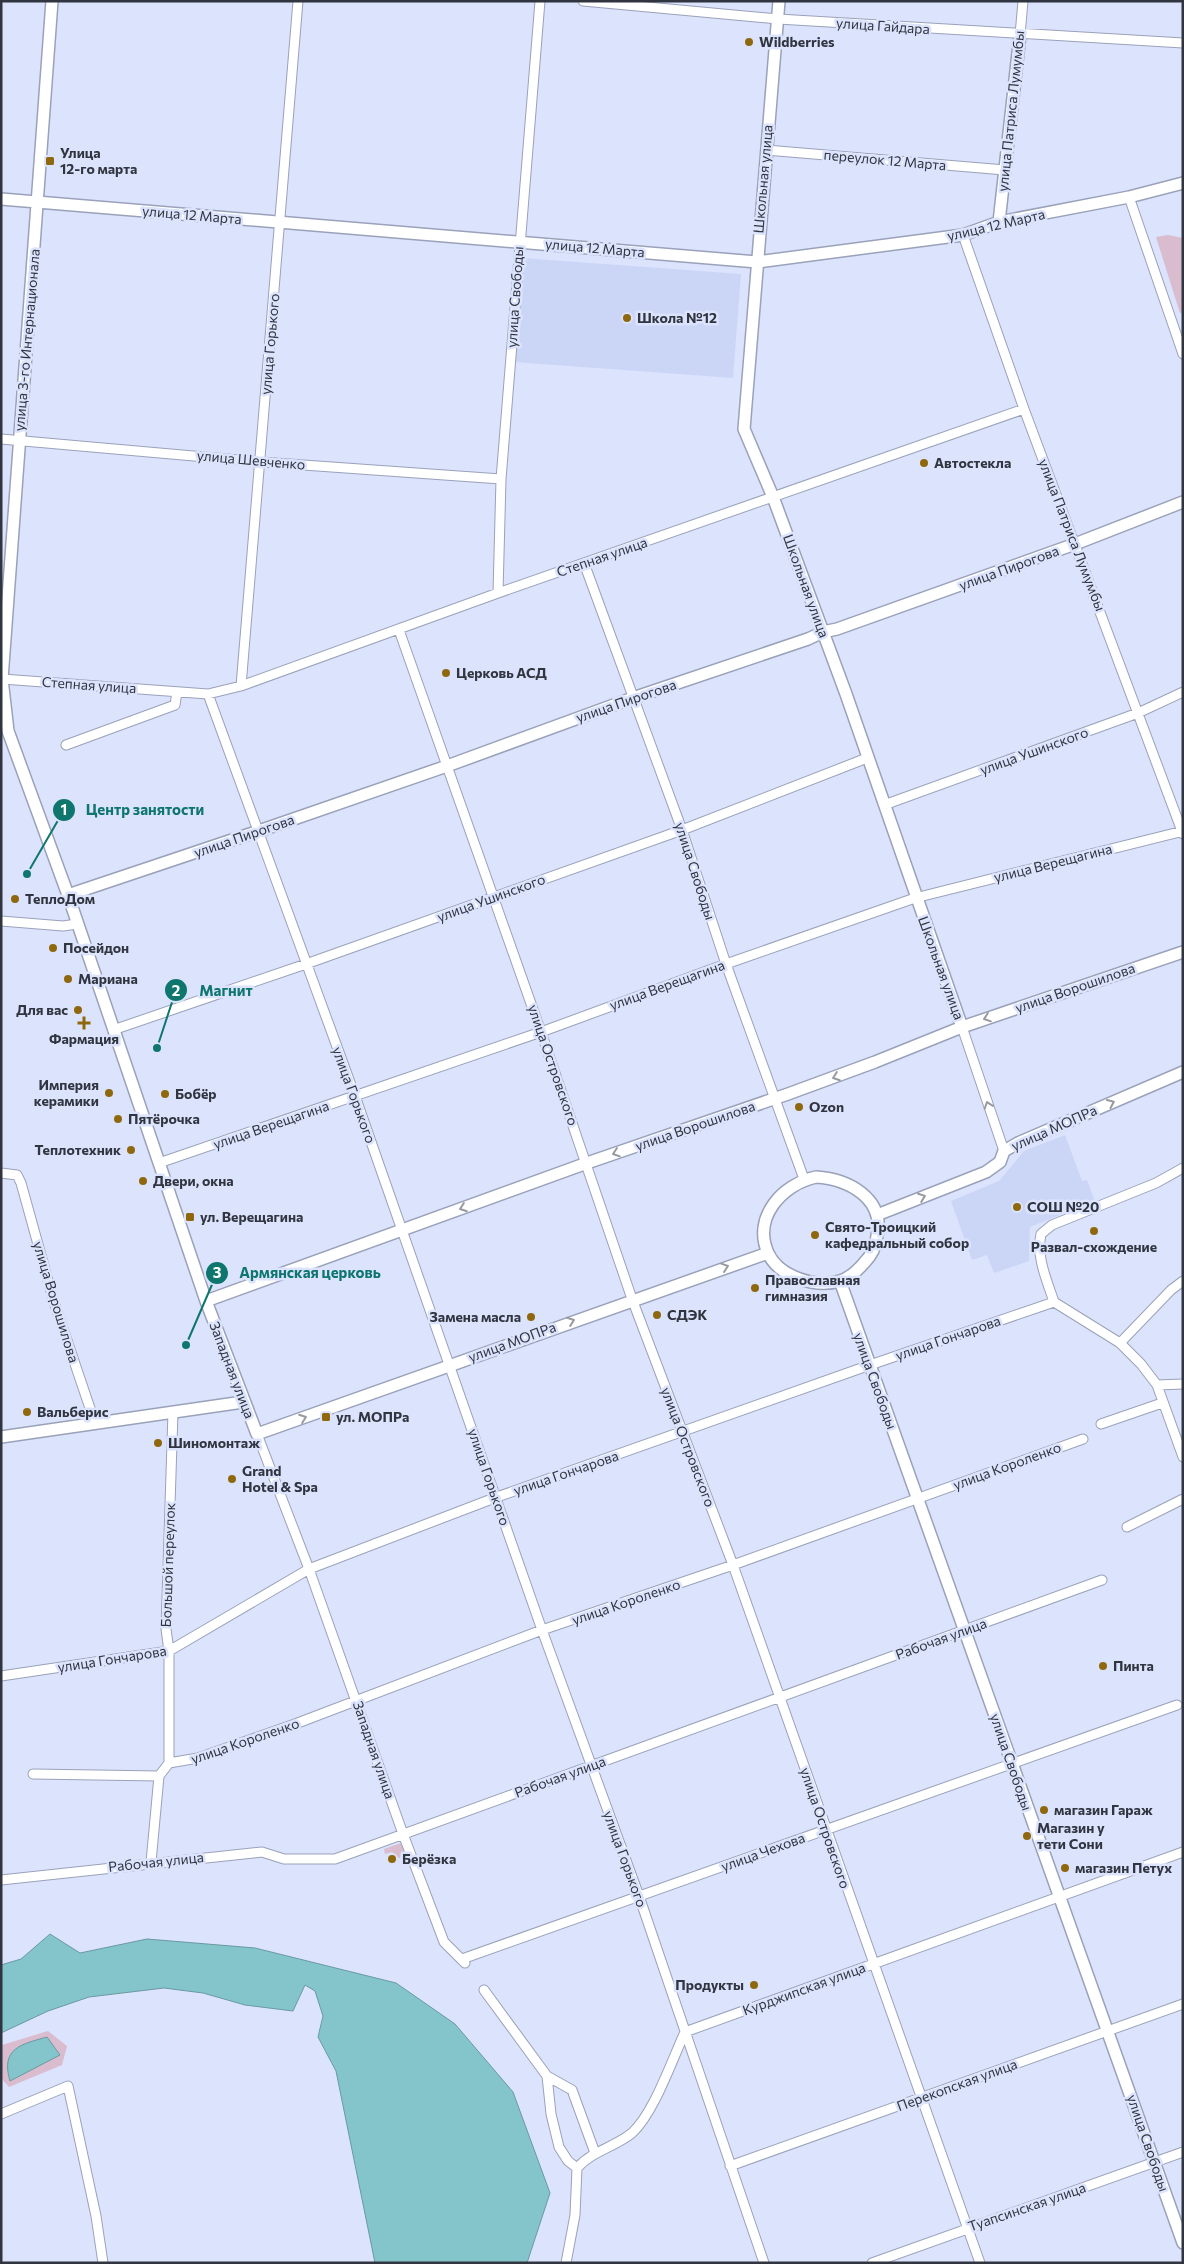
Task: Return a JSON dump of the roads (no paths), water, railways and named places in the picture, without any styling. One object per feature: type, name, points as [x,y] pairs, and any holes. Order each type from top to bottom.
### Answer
[{"type":"street","name":"улица 3-го Интернационала","points":[[2,679],[19,440],[39,202],[52,1]]},
{"type":"street","name":"улица Горького","points":[[241,686],[298,1]]},
{"type":"street","name":"улица Свободы","points":[[498,593],[501,479],[540,1]]},
{"type":"street","name":"улица Гайдара","points":[[583,1],[778,19],[1020,35],[1183,43]]},
{"type":"street","name":"Школьная улица","points":[[779,1],[744,429],[773,497],[822,632],[962,1026],[1004,1151]]},
{"type":"street","name":"улица Патриса Лумумбы","points":[[999,222],[1023,1]]},
{"type":"street","name":"переулок 12 Марта","points":[[766,150],[1005,170]]},
{"type":"street","name":"улица 12 Марта","points":[[1,199],[758,262],[963,235],[999,222],[1129,197],[1183,183]]},
{"type":"street","points":[[1129,197],[1183,354]]},
{"type":"street","name":"улица Патриса Лумумбы","points":[[963,235],[1024,409],[1182,832]]},
{"type":"street","name":"Степная улица","points":[[2,679],[208,694],[241,686],[498,593],[1024,409]]},
{"type":"street","name":"улица Шевченко","points":[[1,438],[261,462],[501,479]]},
{"type":"street","name":"улица Пирогова","points":[[68,895],[447,766],[633,698],[808,639],[822,632],[837,629],[1075,544],[1183,502]]},
{"type":"street","name":"улица Свободы","points":[[584,564],[682,830],[726,964],[776,1098],[804,1180]]},
{"type":"street","name":"улица Островского","points":[[399,630],[587,1163],[632,1300],[733,1565],[980,2263]]},
{"type":"street","name":"Западная улица","points":[[2,679],[5,731],[68,895],[112,1030],[206,1301],[309,1569],[403,1834],[444,1942],[464,1961]]},
{"type":"street","points":[[66,745],[175,705],[177,692]]},
{"type":"street","name":"улица Ушинского","points":[[884,805],[1138,713],[1183,692]]},
{"type":"street","name":"улица Горького","points":[[208,694],[355,1096],[542,1630],[639,1896],[764,2263]]},
{"type":"street","name":"улица Ушинского","points":[[112,1030],[306,964],[682,830],[867,758]]},
{"type":"street","name":"улица Верещагина","points":[[159,1164],[541,1032],[726,964],[916,898],[1182,832]]},
{"type":"street","points":[[1,921],[63,926],[77,924]]},
{"type":"street","name":"улица Ворошилова","points":[[206,1301],[587,1163],[875,1062],[962,1026],[1183,952]]},
{"type":"street","name":"улица МОПРа","points":[[877,1214],[986,1172],[1000,1162],[1004,1151],[1183,1072]]},
{"type":"street","points":[[1183,1168],[1156,1183],[1052,1226],[1041,1234],[1038,1247],[1040,1260],[1054,1302],[1120,1343],[1142,1364],[1157,1385],[1183,1457]]},
{"type":"street","name":"улица Ворошилова","points":[[1,1173],[17,1175],[20,1179],[54,1302],[95,1423]]},
{"type":"street","points":[[828,1178],[844,1182],[858,1189],[869,1199],[877,1214],[879,1229],[876,1245],[867,1261],[854,1274],[840,1281],[805,1281],[789,1274],[776,1265],[768,1252],[764,1240],[764,1225],[768,1212],[780,1195],[790,1186],[804,1180],[828,1178]]},
{"type":"street","name":"улица МОПРа","points":[[257,1434],[768,1252]]},
{"type":"street","name":"улица Свободы","points":[[840,1281],[1058,1897],[1108,2029],[1183,2243]]},
{"type":"street","points":[[1120,1343],[1171,1290],[1183,1281]]},
{"type":"street","name":"улица Гончарова","points":[[1,1676],[169,1652],[309,1569],[497,1497],[1054,1302]]},
{"type":"street","points":[[1157,1385],[1183,1384]]},
{"type":"street","points":[[1,1437],[244,1402]]},
{"type":"street","points":[[1100,1424],[1162,1403]]},
{"type":"street","name":"Большой переулок","points":[[169,1763],[169,1652],[166,1629],[173,1412]]},
{"type":"street","name":"улица Короленко","points":[[169,1763],[198,1758],[357,1702],[542,1630],[733,1565],[1083,1440]]},
{"type":"street","points":[[1127,1527],[1183,1499]]},
{"type":"street","name":"Рабочая улица","points":[[1,1880],[152,1862],[262,1852],[284,1859],[335,1859],[1102,1580]]},
{"type":"street","name":"улица Чехова","points":[[464,1961],[639,1896],[1177,1705]]},
{"type":"street","points":[[152,1862],[159,1776],[169,1763]]},
{"type":"street","points":[[34,1774],[159,1776]]},
{"type":"street","name":"Курджипская улица","points":[[685,2032],[1183,1852]]},
{"type":"street","points":[[484,1990],[547,2076],[572,2090],[595,2153]]},
{"type":"street","name":"Перекопская улица","points":[[730,2166],[1108,2029],[1183,2004]]},
{"type":"street","points":[[566,2263],[575,2215],[577,2168],[595,2153],[630,2134],[644,2121],[685,2032]]},
{"type":"street","points":[[547,2076],[551,2114],[559,2147],[568,2161],[577,2168]]},
{"type":"street","points":[[1,2114],[68,2086],[96,2216],[102,2263]]},
{"type":"street","name":"Туапсинская улица","points":[[872,2263],[1183,2152]]},
{"type":"place","name":"Wildberries","points":[[749,42]]},
{"type":"place","name":"Улица 12-го марта","points":[[50,161]]},
{"type":"place","name":"Школа №12","points":[[627,318]]},
{"type":"place","name":"Автостекла","points":[[924,463]]},
{"type":"place","name":"Церковь АСД","points":[[446,673]]},
{"type":"place","name":"Центр занятости","points":[[27,874]]},
{"type":"place","name":"ТеплоДом","points":[[15,899]]},
{"type":"place","name":"Посейдон","points":[[53,948]]},
{"type":"place","name":"Мариана","points":[[68,979]]},
{"type":"place","name":"Для вас","points":[[78,1010]]},
{"type":"place","name":"Фармация","points":[[84,1023]]},
{"type":"place","name":"Магнит","points":[[157,1048]]},
{"type":"place","name":"Империя керамики","points":[[109,1093]]},
{"type":"place","name":"Бобёр","points":[[165,1094]]},
{"type":"place","name":"Ozon","points":[[799,1107]]},
{"type":"place","name":"Пятёрочка","points":[[118,1119]]},
{"type":"place","name":"Теплотехник","points":[[131,1150]]},
{"type":"place","name":"Двери, окна","points":[[143,1181]]},
{"type":"place","name":"СОШ №20","points":[[1017,1207]]},
{"type":"place","name":"ул. Верещагина","points":[[190,1217]]},
{"type":"place","name":"Развал-схождение","points":[[1094,1231]]},
{"type":"place","name":"Свято-Троицкий кафедральный собор","points":[[815,1235]]},
{"type":"place","name":"Православная гимназия","points":[[755,1288]]},
{"type":"place","name":"СДЭК","points":[[657,1315]]},
{"type":"place","name":"Замена масла","points":[[531,1317]]},
{"type":"place","name":"Армянская церковь","points":[[186,1345]]},
{"type":"place","name":"Вальберис","points":[[27,1412]]},
{"type":"place","name":"ул. МОПРа","points":[[326,1417]]},
{"type":"place","name":"Шиномонтаж","points":[[158,1443]]},
{"type":"place","name":"Grand Hotel & Spa","points":[[232,1479]]},
{"type":"place","name":"Пинта","points":[[1103,1666]]},
{"type":"place","name":"магазин Гараж","points":[[1044,1810]]},
{"type":"place","name":"Магазин у тети Сони","points":[[1027,1836]]},
{"type":"place","name":"Берёзка","points":[[392,1859]]},
{"type":"place","name":"магазин Петух","points":[[1065,1868]]},
{"type":"place","name":"Продукты","points":[[754,1985]]}]
